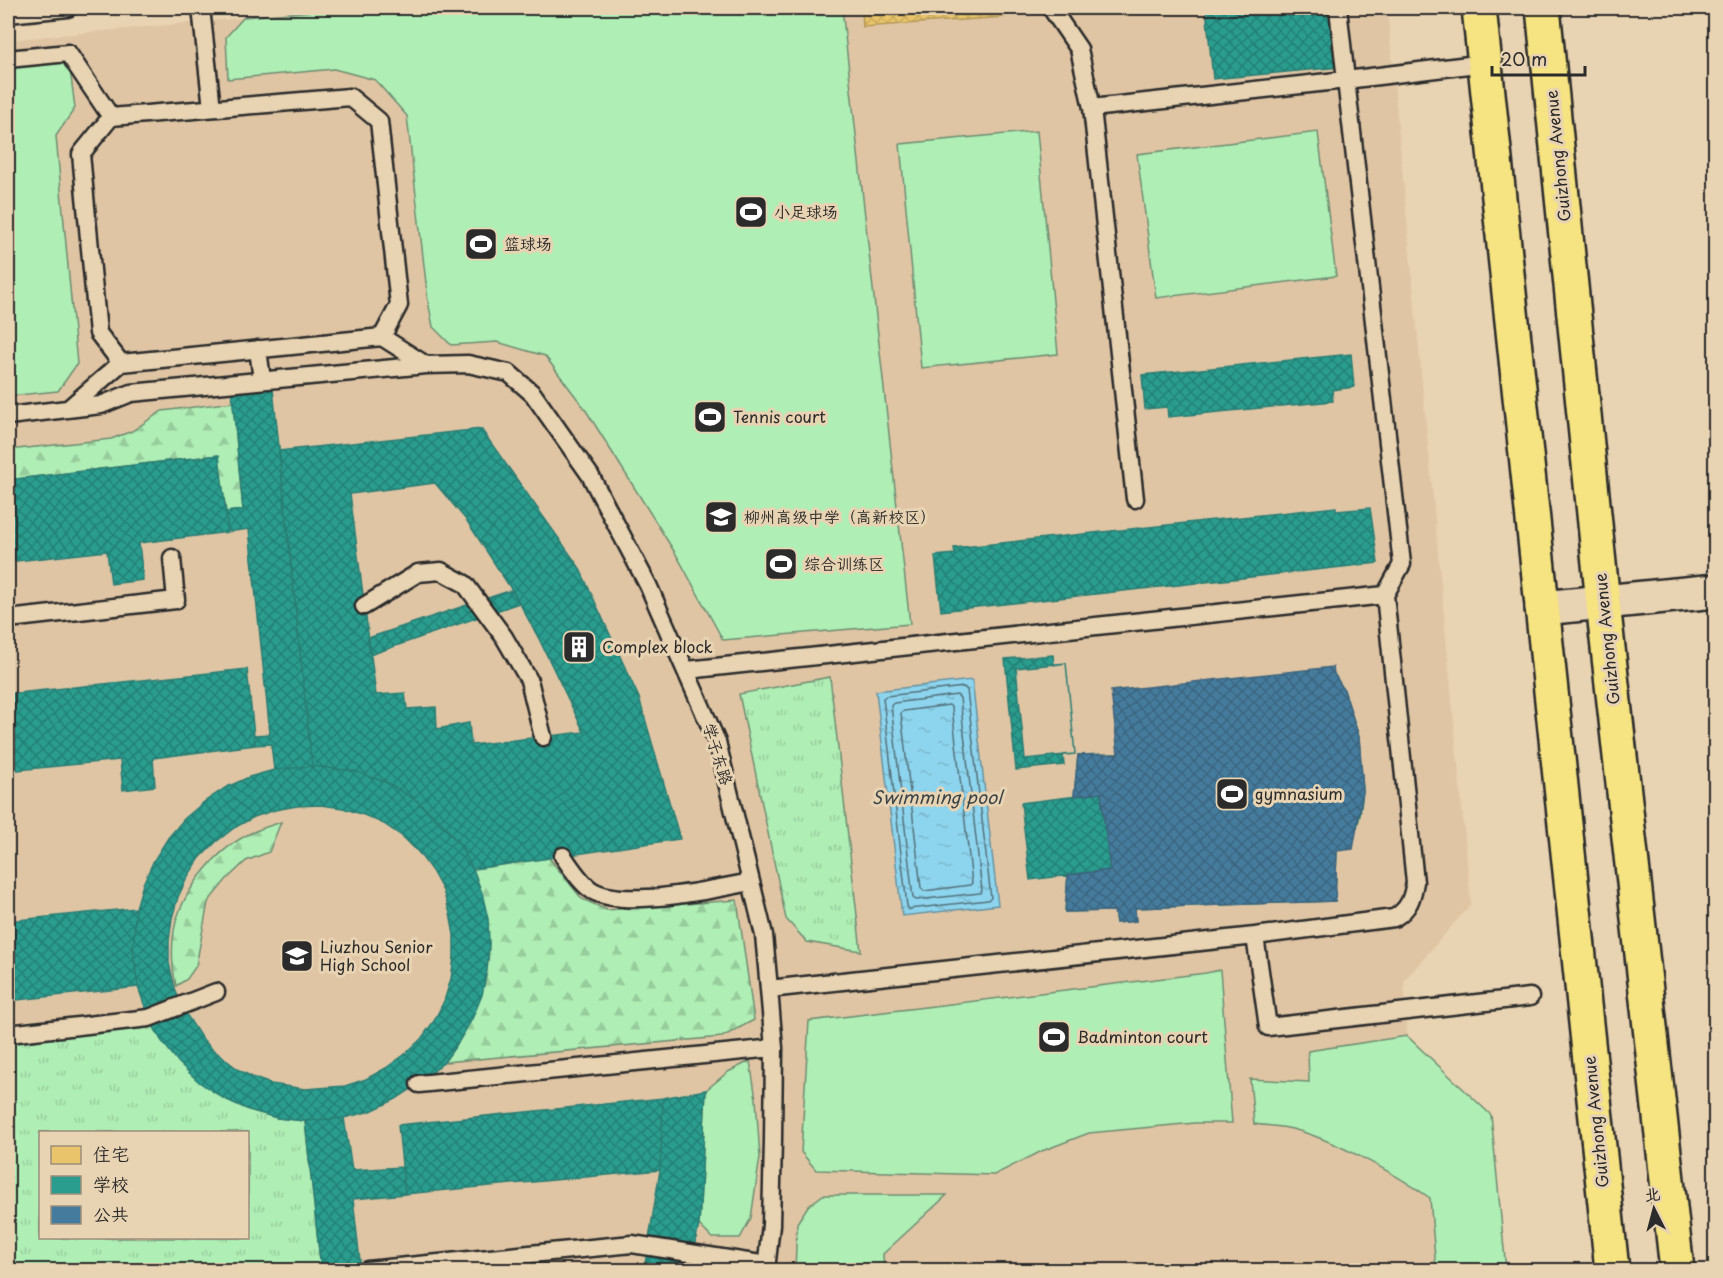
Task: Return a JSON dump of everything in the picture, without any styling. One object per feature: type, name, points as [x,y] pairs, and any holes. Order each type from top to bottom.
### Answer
[{"type":"main road","name":"Guizhong Avenue","points":[[1479,8],[1612,1270]]},
{"type":"main road","name":"Guizhong Avenue","points":[[1543,8],[1603,603],[1677,1270]]},
{"type":"street","points":[[1542,608],[1716,591]]},
{"type":"lane","points":[[8,14],[68,8]]},
{"type":"lane","points":[[201,8],[212,108]]},
{"type":"lane","points":[[1051,8],[1079,49],[1092,108],[1135,499]]},
{"type":"lane","points":[[769,989],[1255,936],[1394,918],[1404,913],[1411,901],[1415,882],[1385,595],[1402,564],[1338,8]]},
{"type":"lane","points":[[8,59],[68,53],[111,117]]},
{"type":"lane","points":[[1092,108],[1485,63]]},
{"type":"lane","points":[[121,363],[98,333],[81,154],[111,117],[350,97],[379,121],[399,305],[382,337]]},
{"type":"lane","points":[[68,409],[121,363],[382,337],[426,364]]},
{"type":"lane","points":[[258,349],[262,380]]},
{"type":"lane","name":"学子东路","points":[[8,416],[101,405],[131,393],[426,364],[468,364],[509,373],[533,394],[590,474],[648,585],[717,742],[764,935],[774,1048],[772,1178],[766,1268]]},
{"type":"lane","points":[[8,619],[176,600],[172,558]]},
{"type":"lane","points":[[364,606],[418,573],[441,571],[465,584],[504,636],[530,680],[543,737]]},
{"type":"lane","points":[[687,670],[1385,595]]},
{"type":"lane","points":[[563,856],[591,890],[612,898],[659,896],[751,882]]},
{"type":"lane","points":[[1255,936],[1268,1027],[1530,997]]},
{"type":"lane","points":[[8,1034],[149,1018],[216,992]]},
{"type":"lane","points":[[419,1084],[774,1048]]},
{"type":"lane","points":[[367,1270],[632,1244],[766,1268]]},
{"type":"shaded area","name":"柳州高级中学（高新校区）","points":[[347,8],[1387,8],[1471,904],[1404,981],[1407,1036],[1491,1115],[1506,1270],[8,1270],[8,40]]},
{"type":"green space","points":[[347,8],[842,8],[910,624],[723,640],[677,556],[612,452],[585,409],[545,356],[497,342],[451,345],[433,327],[407,116],[375,80],[334,69],[228,79],[226,37],[244,17]]},
{"type":"green space","points":[[68,53],[75,108],[56,136],[77,364],[58,391],[8,396],[8,59]]},
{"type":"green space","points":[[1037,131],[1058,354],[921,368],[900,144]]},
{"type":"green space","points":[[1318,132],[1336,276],[1156,298],[1137,154]]},
{"type":"green space","points":[[233,402],[243,510],[226,512],[218,455],[8,480],[8,450],[111,439],[132,431],[162,411]]},
{"type":"green space","points":[[830,677],[861,951],[807,942],[786,919],[739,694]]},
{"type":"green space","points":[[281,822],[269,852],[246,861],[208,902],[196,966],[187,979],[176,986],[172,959],[174,931],[183,903],[191,889],[211,863],[235,842],[255,831]]},
{"type":"green space","points":[[549,858],[582,899],[607,910],[737,900],[754,1020],[722,1037],[444,1062],[473,1016],[482,993],[487,970],[489,946],[487,922],[482,896],[473,869]]},
{"type":"green space","points":[[1220,970],[1232,1123],[1195,1123],[1089,1133],[1042,1151],[994,1175],[816,1170],[801,1152],[809,1021]]},
{"type":"green space","points":[[149,1018],[223,1098],[249,1110],[277,1118],[305,1121],[321,1270],[8,1270],[8,1033]]},
{"type":"green space","points":[[1407,1036],[1491,1115],[1506,1270],[1436,1270],[1430,1198],[1383,1169],[1329,1142],[1291,1129],[1254,1124],[1250,1079],[1309,1082],[1308,1051]]},
{"type":"green space","points":[[750,1061],[756,1099],[760,1157],[751,1218],[740,1238],[712,1238],[699,1225],[706,1090],[728,1072]]},
{"type":"green space","points":[[823,1195],[947,1195],[883,1254],[884,1270],[795,1270],[797,1223],[808,1206]]},
{"type":"water","name":"Swimming pool","points":[[972,680],[998,905],[902,916],[876,691]]},
{"type":"building: 住宅","points":[[862,8],[1003,8],[1004,17],[863,27]]},
{"type":"building: 学校","points":[[1206,8],[1334,8],[1340,67],[1213,79]]},
{"type":"building: 学校","points":[[1351,354],[1354,387],[1332,390],[1333,401],[1168,417],[1167,407],[1145,409],[1142,375]]},
{"type":"building: 学校","points":[[272,379],[312,766],[274,770],[271,744],[255,745],[254,735],[270,734],[249,529],[228,532],[226,512],[243,510],[231,383]]},
{"type":"building: 学校","name":"Complex block","points":[[481,429],[579,567],[639,698],[680,839],[473,869],[459,844],[441,822],[416,800],[388,783],[354,771],[312,766],[279,451]],"holes":[[[435,483],[467,521],[515,595],[584,732],[471,745],[469,723],[437,729],[436,707],[407,709],[405,693],[376,695],[350,494]]]},
{"type":"building: 学校","points":[[219,455],[228,532],[139,543],[143,580],[111,584],[107,551],[8,562],[8,480]]},
{"type":"building: 学校","points":[[1336,507],[1336,511],[1370,508],[1378,563],[941,611],[935,556],[955,554],[954,548]]},
{"type":"building: 学校","points":[[512,590],[519,603],[370,655],[368,638]]},
{"type":"building: 学校","points":[[1053,655],[1054,665],[1066,663],[1075,754],[1063,755],[1064,765],[1016,770],[1005,659]]},
{"type":"building: 学校","points":[[1066,663],[1075,754],[1025,759],[1016,668]]},
{"type":"building: 学校","points":[[247,669],[255,745],[153,758],[155,786],[123,790],[120,760],[8,771],[8,694]]},
{"type":"building: 学校","points":[[1334,674],[1344,690],[1359,737],[1363,791],[1353,844]]},
{"type":"building: 学校","points":[[1118,754],[1131,874],[1337,851],[1335,901],[1135,908],[1132,885],[1112,887],[1114,911],[1065,912],[1068,875],[1110,870],[1101,793],[1074,796],[1078,755]]},
{"type":"building: 学校","points":[[312,766],[354,771],[388,783],[416,800],[441,822],[459,844],[473,869],[488,919],[487,970],[482,995],[472,1019],[444,1062],[419,1084],[396,1099],[371,1111],[344,1118],[305,1121],[277,1118],[249,1110],[223,1098],[199,1082],[179,1063],[161,1040],[149,1018],[138,987],[133,950],[136,908],[143,884],[154,860],[184,819],[204,802],[225,788],[249,777],[274,770]],"holes":[[[320,805],[343,808],[384,824],[403,837],[432,871],[443,891],[454,935],[451,979],[444,1001],[434,1021],[421,1039],[386,1068],[366,1079],[345,1086],[305,1089],[271,1084],[239,1070],[211,1048],[200,1036],[181,1006],[169,963],[172,918],[178,897],[200,858],[234,828],[254,817],[275,810]]]},
{"type":"building: 学校","points":[[1101,793],[1110,870],[1030,880],[1021,803]]},
{"type":"building: 学校","points":[[1132,885],[1136,921],[1116,923],[1112,887]]},
{"type":"building: 学校","points":[[136,908],[133,950],[138,987],[8,1001],[8,921]]},
{"type":"building: 学校","points":[[706,1090],[699,1225],[689,1270],[644,1270],[660,1170],[663,1098]]},
{"type":"building: 学校","points":[[663,1098],[660,1170],[405,1194],[398,1125]]},
{"type":"building: 学校","points":[[344,1118],[352,1170],[402,1167],[405,1194],[353,1199],[361,1270],[321,1270],[305,1121]]},
{"type":"building: 公共","name":"gymnasium","points":[[1333,667],[1334,674],[1344,690],[1359,737],[1363,791],[1353,849],[1337,851],[1335,901],[1135,908],[1136,921],[1116,923],[1114,911],[1065,912],[1068,875],[1110,870],[1101,793],[1074,796],[1078,755],[1118,754],[1111,691]]},
{"type":"place","name":"小足球场","points":[[751,212]]},
{"type":"place","name":"篮球场","points":[[481,244]]},
{"type":"place","name":"Tennis court","points":[[710,417]]},
{"type":"place","name":"柳州高级中学（高新校区）","points":[[721,517]]},
{"type":"place","name":"综合训练区","points":[[781,564]]},
{"type":"place","name":"Complex block","points":[[579,647]]},
{"type":"place","name":"gymnasium","points":[[1232,794]]},
{"type":"place","name":"Liuzhou Senior High School","points":[[297,956]]},
{"type":"place","name":"Badminton court","points":[[1054,1037]]}]
